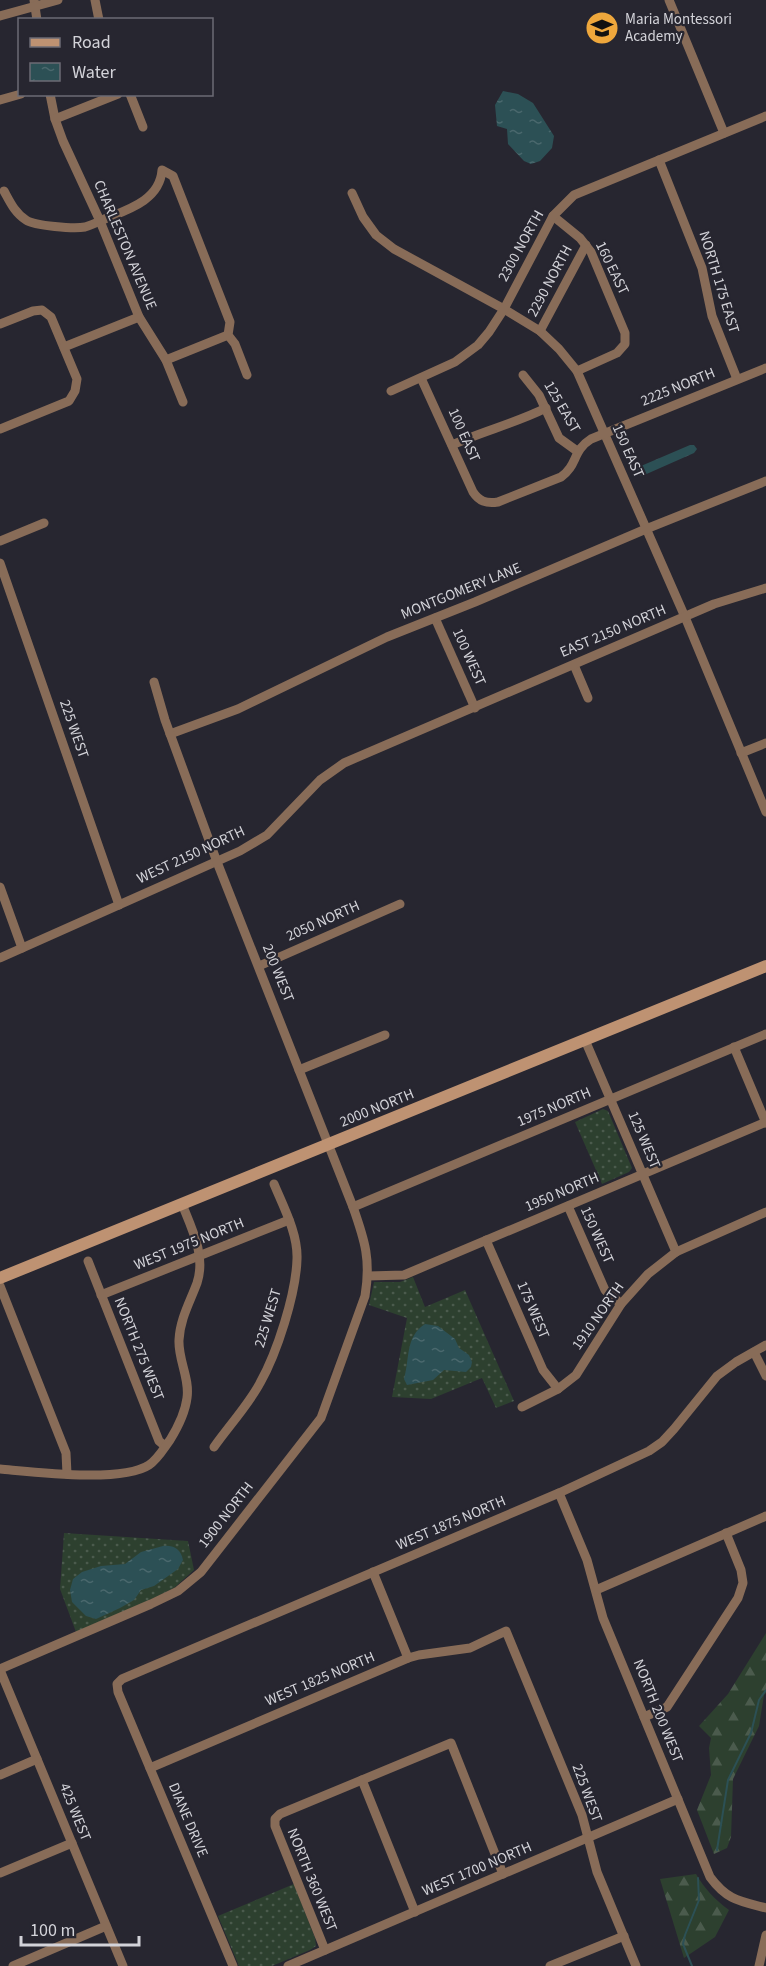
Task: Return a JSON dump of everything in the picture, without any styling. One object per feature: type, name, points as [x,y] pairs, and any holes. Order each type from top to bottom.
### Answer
[{"type":"street","points":[[0,16],[34,4],[58,0]]},
{"type":"street","points":[[95,0],[99,18]]},
{"type":"street","points":[[669,0],[724,133]]},
{"type":"street","points":[[0,100],[18,95]]},
{"type":"street","name":"CHARLESTON AVENUE","points":[[50,96],[63,141],[100,221],[139,317],[166,360],[183,402]]},
{"type":"street","points":[[55,119],[113,96]]},
{"type":"street","points":[[131,96],[143,127]]},
{"type":"street","name":"2300 NORTH","points":[[391,391],[456,362],[478,345],[504,309],[553,216],[574,195],[766,116]]},
{"type":"street","name":"NORTH 175 EAST","points":[[659,160],[702,268],[712,316],[737,379]]},
{"type":"street","points":[[4,191],[13,208],[27,221],[85,227],[144,201],[162,181],[162,170],[173,176],[230,322],[228,335],[235,344],[247,375]]},
{"type":"street","name":"150 EAST","points":[[352,193],[363,217],[376,236],[394,249],[540,331],[577,371],[685,617],[766,812]]},
{"type":"street","name":"160 EAST","points":[[553,216],[565,224],[586,245],[595,258],[625,333],[625,344],[617,353],[577,371]]},
{"type":"street","name":"2290 NORTH","points":[[540,331],[586,245]]},
{"type":"street","points":[[0,324],[33,311],[42,310],[51,317],[77,379],[75,391],[69,401],[0,429]]},
{"type":"street","points":[[64,347],[139,317]]},
{"type":"street","points":[[166,360],[228,335]]},
{"type":"street","name":"2225 NORTH","points":[[483,502],[490,504],[498,502],[561,477],[568,472],[577,451],[583,444],[766,368]]},
{"type":"street","name":"125 EAST","points":[[523,375],[532,384],[560,438],[577,451]]},
{"type":"street","name":"100 EAST","points":[[421,378],[472,492],[483,502]]},
{"type":"street","points":[[452,445],[546,408]]},
{"type":"street","name":"MONTGOMERY LANE","points":[[170,734],[238,709],[367,645],[766,481]]},
{"type":"street","points":[[0,541],[44,523]]},
{"type":"street","name":"225 WEST","points":[[0,563],[119,905]]},
{"type":"street","name":"EAST 2150 NORTH","points":[[475,708],[714,604],[766,588]]},
{"type":"street","name":"100 WEST","points":[[435,618],[475,708]]},
{"type":"street","points":[[574,665],[588,698]]},
{"type":"street","name":"200 WEST","points":[[154,682],[170,734],[217,862],[353,1207],[366,1246],[368,1276]]},
{"type":"street","name":"WEST 2150 NORTH","points":[[0,958],[240,851],[267,835],[320,780],[344,763],[475,708]]},
{"type":"street","points":[[741,753],[766,743]]},
{"type":"street","points":[[0,887],[22,948]]},
{"type":"street","name":"2050 NORTH","points":[[259,966],[400,904]]},
{"type":"street","name":"2000 NORTH","points":[[0,1278],[766,966]]},
{"type":"street","name":"1975 NORTH","points":[[353,1207],[766,1034]]},
{"type":"street","points":[[299,1070],[385,1035]]},
{"type":"street","name":"125 WEST","points":[[585,1040],[676,1252]]},
{"type":"street","points":[[734,1047],[766,1123]]},
{"type":"street","name":"1950 NORTH","points":[[368,1276],[404,1275],[766,1123]]},
{"type":"street","name":"225 WEST","points":[[214,1447],[260,1384],[287,1313],[297,1258],[289,1220],[274,1184]]},
{"type":"street","points":[[0,1469],[91,1476],[137,1470],[149,1465],[165,1446],[178,1427],[188,1397],[179,1342],[184,1314],[198,1280],[199,1256],[196,1240],[182,1204]]},
{"type":"street","name":"150 WEST","points":[[568,1206],[605,1290],[621,1304]]},
{"type":"street","name":"1910 NORTH","points":[[522,1407],[558,1389],[576,1375],[621,1304],[648,1274],[676,1252],[766,1212]]},
{"type":"street","name":"WEST 1975 NORTH","points":[[101,1295],[289,1220]]},
{"type":"street","name":"175 WEST","points":[[486,1240],[543,1370],[558,1389]]},
{"type":"street","name":"NORTH 275 WEST","points":[[88,1261],[159,1441],[165,1446]]},
{"type":"street","name":"1900 NORTH","points":[[0,1669],[178,1591],[201,1572],[321,1418],[365,1296],[368,1276]]},
{"type":"street","points":[[0,1286],[66,1453],[67,1474]]},
{"type":"street","name":"WEST 1875 NORTH","points":[[117,1684],[122,1679],[559,1494],[649,1451],[662,1442],[674,1429],[717,1376],[766,1345]]},
{"type":"street","points":[[754,1352],[766,1376]]},
{"type":"street","name":"NORTH 200 WEST","points":[[559,1494],[587,1560],[603,1618],[710,1876],[721,1892],[738,1901],[766,1908]]},
{"type":"street","points":[[596,1590],[766,1516]]},
{"type":"street","points":[[644,1717],[667,1707],[738,1598],[743,1584],[741,1570],[726,1533]]},
{"type":"street","points":[[373,1572],[408,1658]]},
{"type":"street","name":"225 WEST","points":[[506,1631],[582,1815],[597,1872],[636,1966]]},
{"type":"street","name":"WEST 1825 NORTH","points":[[150,1768],[408,1658],[470,1648],[506,1631]]},
{"type":"street","name":"425 WEST","points":[[0,1669],[123,1966]]},
{"type":"street","name":"DIANE DRIVE","points":[[117,1684],[118,1692],[233,1966]]},
{"type":"street","points":[[415,1912],[362,1780],[451,1743],[503,1874]]},
{"type":"street","points":[[0,1775],[37,1759]]},
{"type":"street","name":"NORTH 360 WEST","points":[[325,1950],[275,1827],[275,1819],[280,1814],[362,1780]]},
{"type":"street","name":"WEST 1700 NORTH","points":[[288,1966],[678,1799]]},
{"type":"street","points":[[0,1873],[72,1843]]},
{"type":"street","points":[[13,1966],[106,1926]]},
{"type":"street","points":[[759,1966],[766,1935]]},
{"type":"street","points":[[550,1966],[624,1936]]},
{"type":"green space","points":[[603,1109],[608,1111],[632,1168],[629,1172],[602,1184],[575,1122]]},
{"type":"green space","points":[[413,1277],[425,1307],[465,1290],[514,1401],[496,1408],[482,1378],[431,1399],[392,1397],[407,1318],[369,1305],[374,1282],[400,1282]]},
{"type":"green space","points":[[64,1533],[188,1541],[194,1570],[174,1588],[76,1632],[60,1589]]},
{"type":"green space","points":[[766,1633],[766,1693],[759,1726],[733,1779],[731,1837],[727,1848],[714,1854],[697,1810],[711,1775],[709,1748],[711,1738],[699,1726],[728,1694]]},
{"type":"green space","points":[[696,1874],[710,1894],[729,1910],[715,1937],[684,1958],[660,1879]]},
{"type":"green space","points":[[294,1884],[316,1946],[272,1966],[239,1966],[218,1916]]},
{"type":"water","points":[[503,91],[518,94],[533,103],[554,136],[552,148],[540,161],[531,164],[524,161],[508,144],[507,129],[497,126],[495,105]]},
{"type":"water","points":[[694,445],[697,449],[694,453],[642,476],[636,472],[641,466]]},
{"type":"water","points":[[425,1324],[438,1326],[455,1339],[459,1348],[469,1355],[472,1362],[471,1367],[466,1372],[444,1370],[433,1380],[407,1385],[404,1379],[411,1342],[414,1335]]},
{"type":"water","points":[[163,1546],[176,1549],[183,1560],[178,1569],[154,1586],[141,1590],[134,1600],[96,1619],[86,1616],[72,1602],[70,1590],[73,1579],[82,1572],[101,1566],[125,1564],[141,1552]]},
{"type":"waterway","points":[[717,1850],[728,1780],[751,1733],[759,1700],[766,1690]]},
{"type":"waterway","points":[[692,1966],[683,1944],[699,1900],[698,1878]]},
{"type":"place","name":"Maria Montessori Academy","points":[[602,28]]}]
